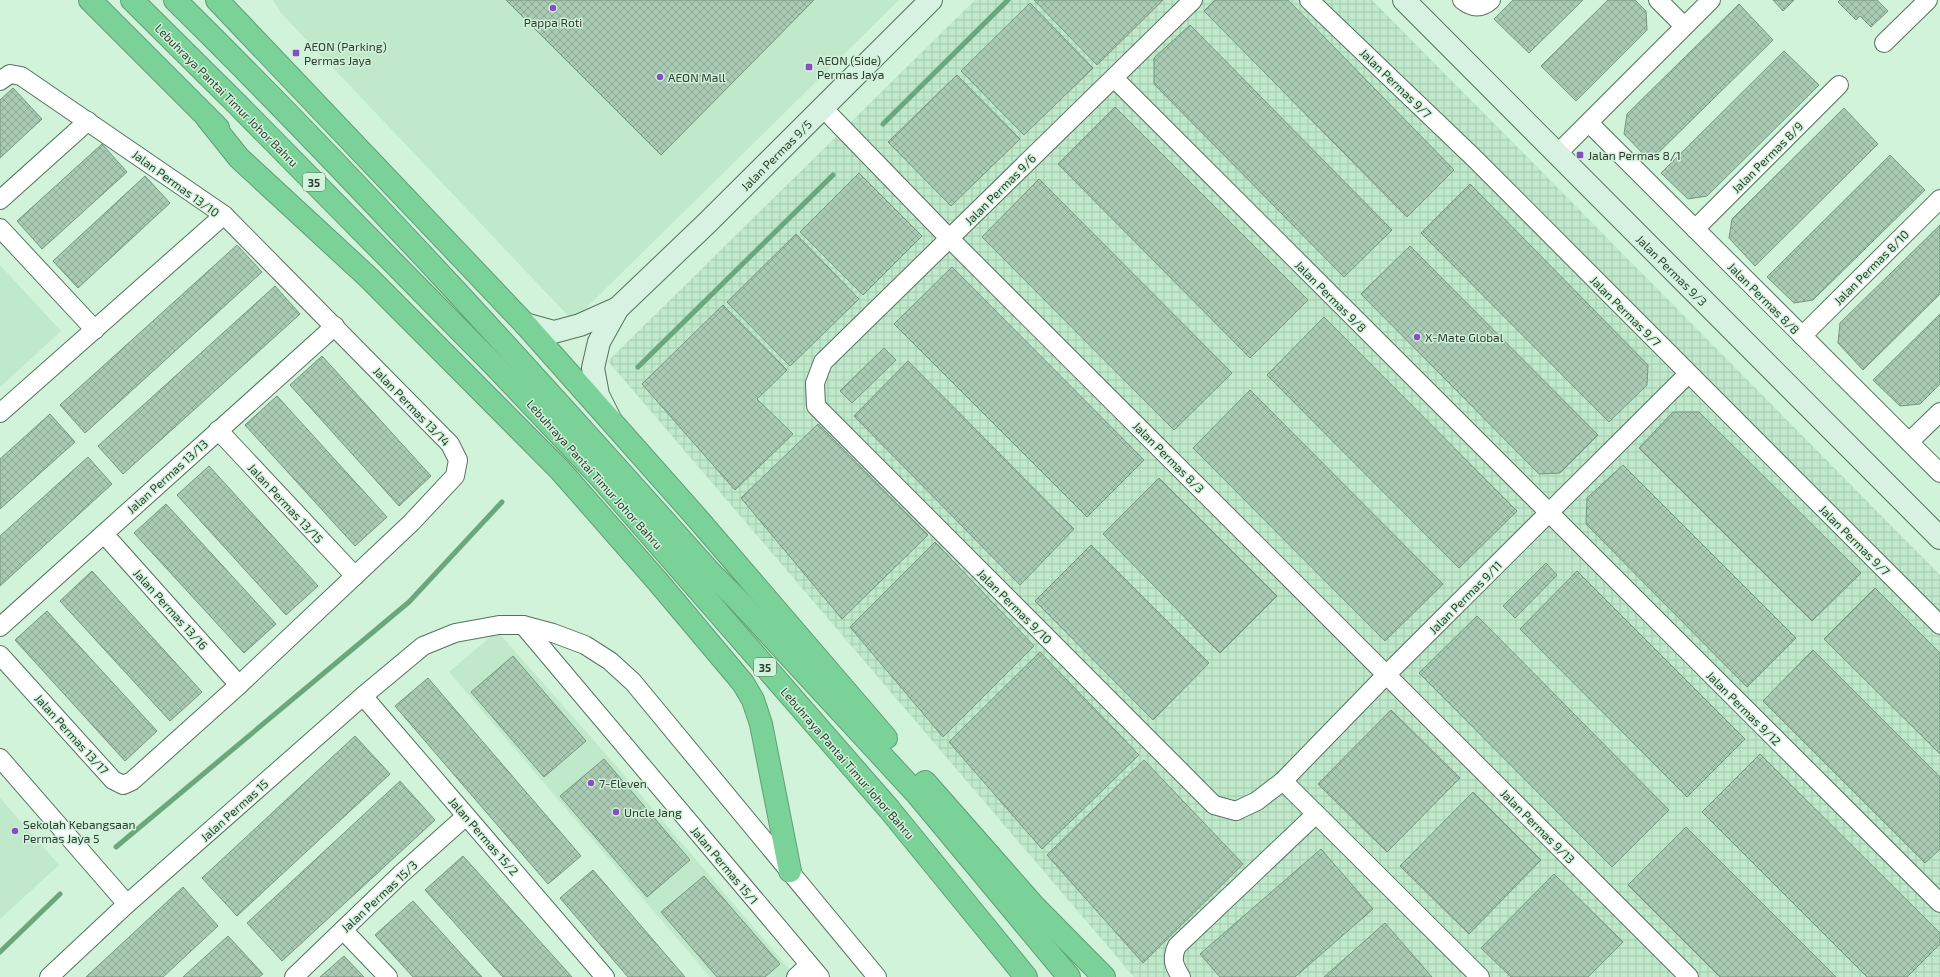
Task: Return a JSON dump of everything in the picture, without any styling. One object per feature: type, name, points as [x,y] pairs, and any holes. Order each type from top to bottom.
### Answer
[{"type":"highway","name":"Lebuhraya Pantai Timur Johor Bahru","points":[[132,0],[237,104],[495,366],[601,478],[889,809],[1026,977]]},
{"type":"highway","name":"Lebuhraya Pantai Timur Johor Bahru","points":[[175,0],[262,86],[536,376],[710,572],[739,601],[917,794],[1069,977]]},
{"type":"highway","points":[[217,0],[525,324],[702,523],[868,719],[976,838],[1034,906],[1104,977]]},
{"type":"highway","points":[[90,1],[207,118],[420,304],[495,366]]},
{"type":"highway","points":[[207,118],[239,158],[369,278],[560,470],[659,583],[743,683],[753,700],[761,724],[790,871]]},
{"type":"highway","points":[[1034,906],[1081,977]]},
{"type":"street","name":"Jalan Permas 9/5","points":[[613,424],[598,395],[593,368],[599,342],[618,308],[707,223],[931,0]]},
{"type":"street","name":"Jalan Permas 9/6","points":[[815,383],[823,362],[1193,0]]},
{"type":"street","name":"Jalan Permas 9/7","points":[[1310,0],[1474,158],[1940,625]]},
{"type":"street","name":"Jalan Permas 9/3","points":[[1404,0],[1940,538]]},
{"type":"street","points":[[1658,0],[1684,26]]},
{"type":"street","points":[[1557,154],[1711,0]]},
{"type":"street","points":[[1884,43],[1928,0]]},
{"type":"street","name":"Jalan Permas 13/10","points":[[0,81],[10,74],[21,76],[224,215],[0,413]]},
{"type":"street","name":"Jalan Permas 9/8","points":[[1114,78],[1549,514]]},
{"type":"street","name":"Jalan Permas 8/9","points":[[1695,229],[1839,85]]},
{"type":"street","name":"Jalan Permas 8/3","points":[[823,108],[950,239],[1387,674]]},
{"type":"street","points":[[0,200],[88,121]]},
{"type":"street","name":"Jalan Permas 8/8","points":[[1589,123],[1940,473]]},
{"type":"street","name":"Jalan Permas 8/10","points":[[1802,336],[1940,199]]},
{"type":"street","name":"Jalan Permas 13/14","points":[[224,215],[450,444],[458,460],[455,476],[411,523],[239,685]]},
{"type":"street","points":[[0,228],[95,330]]},
{"type":"street","name":"Jalan Permas 9/5","points":[[525,324],[554,332],[580,325],[618,308]]},
{"type":"street","name":"Jalan Permas 13/13","points":[[0,628],[335,326]]},
{"type":"street","name":"Jalan Permas 9/11","points":[[1236,811],[1257,801],[1283,781],[1387,674],[1688,374]]},
{"type":"street","name":"Jalan Permas 9/10","points":[[815,383],[816,406],[1214,805],[1236,811]]},
{"type":"street","points":[[1909,442],[1940,412]]},
{"type":"street","name":"Jalan Permas 13/15","points":[[218,430],[355,576]]},
{"type":"street","name":"Jalan Permas 9/12","points":[[1549,514],[1940,903]]},
{"type":"street","name":"Jalan Permas 13/16","points":[[104,534],[239,685]]},
{"type":"street","name":"Jalan Permas 15","points":[[49,977],[127,904],[363,696],[423,646],[462,632],[499,625],[523,625]]},
{"type":"street","points":[[523,625],[585,644],[610,662],[633,682],[877,977]]},
{"type":"street","name":"Jalan Permas 15/1","points":[[523,625],[814,971]]},
{"type":"street","name":"Jalan Permas 13/17","points":[[0,655],[113,780],[123,785],[132,781],[239,685]]},
{"type":"street","name":"Jalan Permas 9/13","points":[[1387,674],[1689,977]]},
{"type":"street","name":"Jalan Permas 15/2","points":[[363,696],[605,977]]},
{"type":"street","points":[[0,758],[127,904]]},
{"type":"street","points":[[1283,781],[1480,977]]},
{"type":"street","points":[[1181,977],[1175,968],[1172,956],[1177,946],[1316,814]]},
{"type":"street","name":"Jalan Permas 15/3","points":[[294,977],[401,874],[466,816]]},
{"type":"street","points":[[343,930],[388,977]]},
{"type":"street","points":[[796,977],[814,971]]},
{"type":"shaded area","points":[[273,0],[899,0],[573,321],[281,13]]},
{"type":"shaded area","points":[[975,0],[1372,0],[1940,575],[1940,977],[1134,977],[608,361]]},
{"type":"shaded area","points":[[0,265],[61,331],[0,387]]},
{"type":"shaded area","points":[[497,631],[612,761],[796,977],[710,977],[449,672]]},
{"type":"shaded area","name":"Sekolah Kebangsaan Permas Jaya 5","points":[[0,798],[59,865],[0,919]]},
{"type":"building","name":"AEON Mall","points":[[506,0],[814,0],[661,155]]},
{"type":"building","points":[[1034,0],[1163,0],[1097,65]]},
{"type":"building","points":[[1215,0],[1288,0],[1454,170],[1407,217],[1204,11]]},
{"type":"building","points":[[1513,0],[1583,0],[1529,53],[1494,19]]},
{"type":"building","points":[[1608,0],[1635,0],[1646,11],[1647,30],[1576,101],[1541,66]]},
{"type":"building","points":[[1773,0],[1794,0],[1783,11]]},
{"type":"building","points":[[1840,0],[1877,0],[1888,11],[1871,27],[1860,16],[1856,20],[1838,2]]},
{"type":"building","points":[[1030,3],[1093,68],[1024,135],[961,71]]},
{"type":"building","points":[[1739,4],[1773,40],[1650,161],[1624,134],[1627,114]]},
{"type":"building","points":[[1190,25],[1392,230],[1344,277],[1154,84],[1154,58]]},
{"type":"building","points":[[1784,51],[1819,85],[1707,196],[1688,199],[1661,173]]},
{"type":"building","points":[[957,75],[1020,139],[951,206],[888,142]]},
{"type":"building","points":[[13,88],[42,119],[0,158],[0,100]]},
{"type":"building","points":[[1115,107],[1308,300],[1250,358],[1058,164]]},
{"type":"building","points":[[1844,108],[1878,144],[1755,266],[1729,238],[1732,219]]},
{"type":"building","points":[[102,144],[127,172],[42,249],[17,221]]},
{"type":"building","points":[[1890,155],[1925,190],[1813,300],[1794,303],[1767,277]]},
{"type":"building","points":[[859,173],[922,236],[863,295],[800,232]]},
{"type":"building","points":[[145,176],[170,203],[78,288],[53,261]]},
{"type":"building","points":[[1039,179],[1232,373],[1174,430],[982,237]]},
{"type":"building","points":[[1470,184],[1648,365],[1647,385],[1609,422],[1421,233]]},
{"type":"building","points":[[1940,225],[1940,294],[1863,370],[1838,343],[1840,323]]},
{"type":"building","points":[[796,234],[859,299],[790,366],[727,302]]},
{"type":"building","points":[[237,245],[262,272],[85,433],[60,405]]},
{"type":"building","points":[[1410,246],[1598,435],[1560,473],[1539,474],[1361,294]]},
{"type":"building","points":[[952,267],[1144,460],[1087,517],[894,324]]},
{"type":"building","points":[[275,286],[300,314],[123,474],[98,446]]},
{"type":"building","points":[[723,305],[787,370],[757,399],[793,434],[735,490],[642,384]]},
{"type":"building","points":[[1940,314],[1940,384],[1920,404],[1900,406],[1873,380]]},
{"type":"building","points":[[1324,317],[1517,511],[1459,568],[1267,375]]},
{"type":"building","points":[[884,348],[896,360],[852,403],[840,391]]},
{"type":"building","points":[[322,356],[431,476],[399,506],[290,385]]},
{"type":"building","points":[[908,361],[1074,529],[1020,585],[854,416]]},
{"type":"building","points":[[1250,390],[1443,584],[1385,641],[1193,448]]},
{"type":"building","points":[[277,396],[387,517],[355,546],[245,425]]},
{"type":"building","points":[[1673,412],[1699,412],[1861,573],[1812,621],[1639,448]]},
{"type":"building","points":[[50,414],[75,442],[0,509],[0,459]]},
{"type":"building","points":[[818,424],[928,535],[842,619],[741,498]]},
{"type":"building","points":[[88,457],[112,484],[0,586],[0,536]]},
{"type":"building","points":[[1623,465],[1796,638],[1747,687],[1586,524],[1587,498]]},
{"type":"building","points":[[209,466],[318,586],[286,615],[177,495]]},
{"type":"building","points":[[1159,478],[1277,596],[1220,653],[1103,534]]},
{"type":"building","points":[[166,504],[276,624],[244,653],[134,533]]},
{"type":"building","points":[[935,542],[1034,646],[943,737],[850,627]]},
{"type":"building","points":[[1091,545],[1209,663],[1153,720],[1035,601]]},
{"type":"building","points":[[1546,563],[1557,575],[1515,618],[1503,606]]},
{"type":"building","points":[[92,571],[202,692],[170,721],[60,601]]},
{"type":"building","points":[[1577,571],[1745,739],[1687,797],[1520,629]]},
{"type":"building","points":[[1875,588],[1940,653],[1940,754],[1824,639]]},
{"type":"building","points":[[47,611],[157,731],[125,761],[15,640]]},
{"type":"building","points":[[1477,616],[1669,810],[1612,867],[1419,673]]},
{"type":"building","points":[[1813,650],[1940,777],[1940,849],[1925,863],[1763,701]]},
{"type":"building","points":[[1040,652],[1139,755],[1042,849],[949,742]]},
{"type":"building","points":[[513,656],[586,741],[544,777],[471,692]]},
{"type":"building","points":[[428,678],[581,856],[548,884],[395,706]]},
{"type":"building","points":[[1391,710],[1460,778],[1387,852],[1318,784]]},
{"type":"building","points":[[355,736],[390,774],[237,916],[202,878]]},
{"type":"building","points":[[1760,754],[1940,933],[1940,944],[1907,977],[1867,977],[1702,812]]},
{"type":"building","points":[[604,759],[690,860],[647,897],[560,796]]},
{"type":"building","points":[[1144,760],[1243,864],[1143,963],[1047,855]]},
{"type":"building","points":[[400,781],[435,820],[282,961],[247,923]]},
{"type":"building","points":[[1473,792],[1541,860],[1469,934],[1400,866]]},
{"type":"building","points":[[1686,827],[1836,977],[1720,977],[1628,885]]},
{"type":"building","points":[[1321,849],[1373,909],[1295,977],[1220,977],[1200,954]]},
{"type":"building","points":[[463,856],[572,977],[503,977],[425,890]]},
{"type":"building","points":[[593,870],[685,977],[628,977],[560,898]]},
{"type":"building","points":[[1554,874],[1623,942],[1588,977],[1511,977],[1481,948]]},
{"type":"building","points":[[704,876],[780,964],[765,977],[717,977],[661,912]]},
{"type":"building","points":[[183,887],[218,926],[163,977],[86,977]]},
{"type":"building","points":[[413,901],[482,977],[413,977],[375,935]]},
{"type":"building","points":[[1385,923],[1432,977],[1324,977]]},
{"type":"building","points":[[228,936],[263,974],[259,977],[183,977]]},
{"type":"building","points":[[344,956],[364,977],[320,977]]},
{"type":"waterway","points":[[883,124],[1008,0]]},
{"type":"waterway","points":[[638,367],[833,175]]},
{"type":"waterway","points":[[116,847],[409,602],[502,502]]},
{"type":"waterway","points":[[0,952],[60,894]]},
{"type":"place","name":"Pappa Roti","points":[[553,8]]},
{"type":"place","name":"AEON (Parking) Permas Jaya","points":[[296,53]]},
{"type":"place","name":"AEON (Side) Permas Jaya","points":[[809,67]]},
{"type":"place","name":"AEON Mall","points":[[660,77]]},
{"type":"place","name":"Jalan Permas 8/1","points":[[1580,155]]},
{"type":"place","name":"X-Mate Global","points":[[1417,337]]},
{"type":"place","name":"7-Eleven","points":[[591,783]]},
{"type":"place","name":"Uncle Jang","points":[[616,812]]},
{"type":"place","name":"Sekolah Kebangsaan Permas Jaya 5","points":[[15,831]]}]
